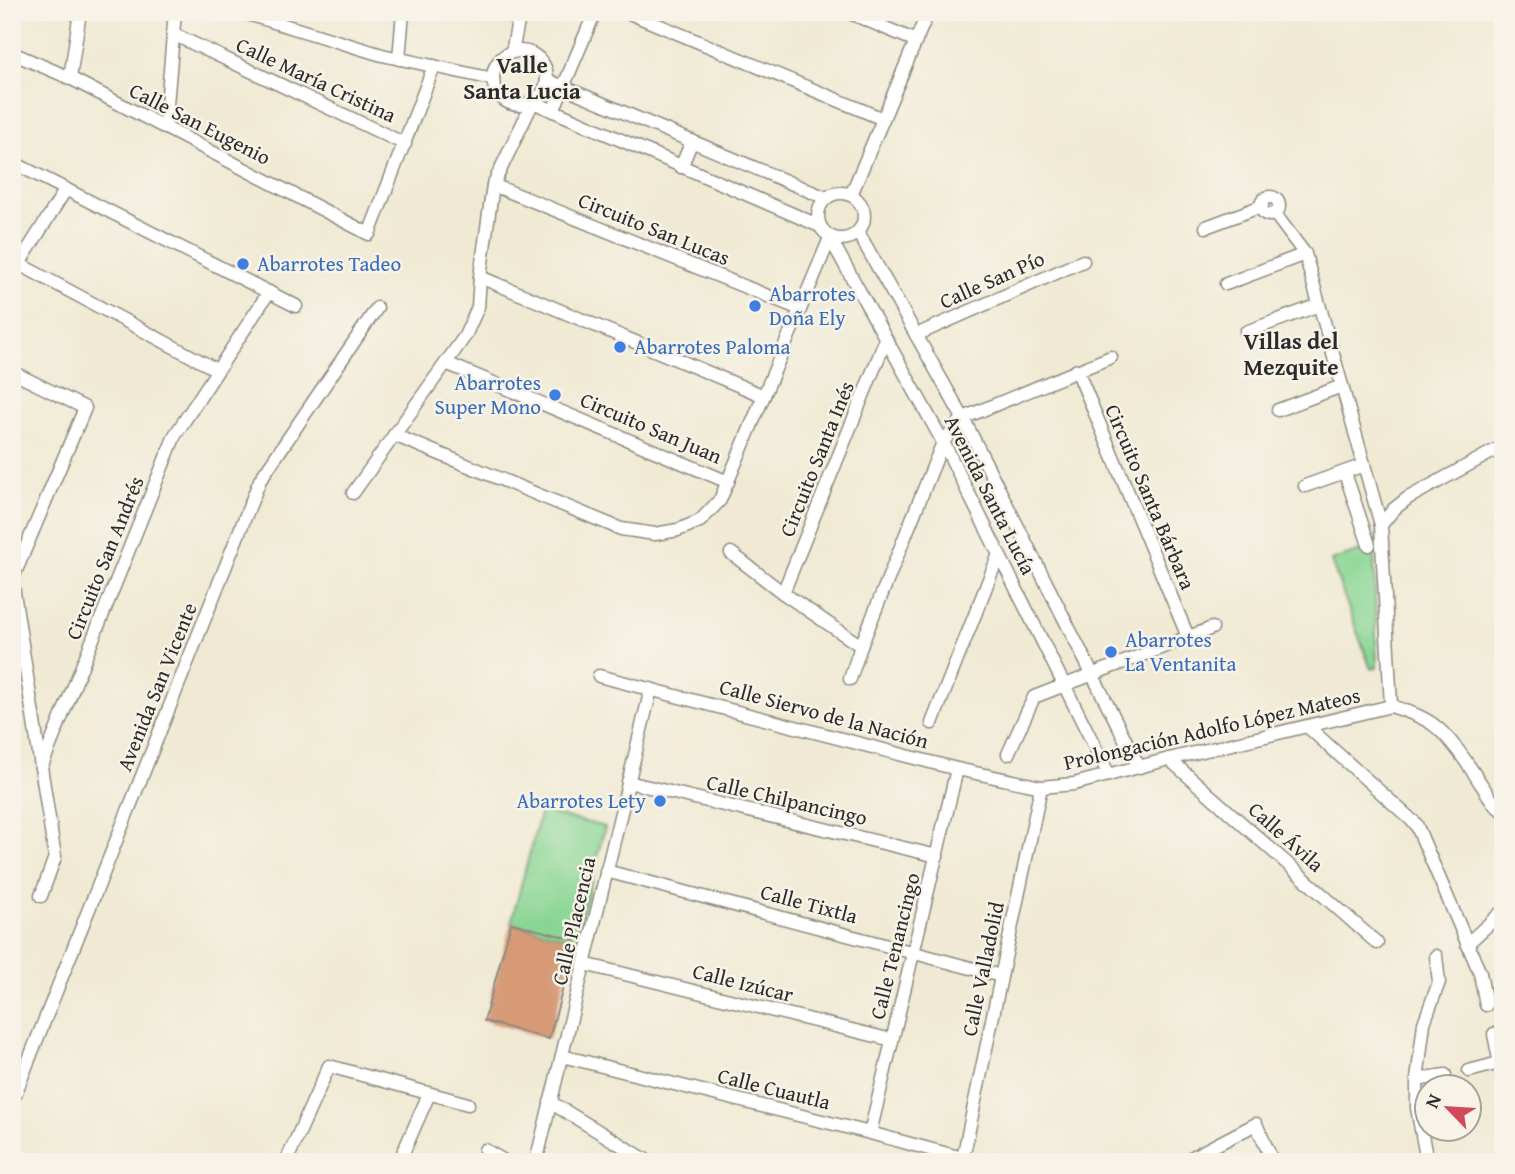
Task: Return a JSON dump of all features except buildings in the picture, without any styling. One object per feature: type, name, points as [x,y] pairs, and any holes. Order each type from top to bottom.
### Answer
[{"type":"street","points":[[70,78],[80,12]]},
{"type":"street","points":[[165,128],[175,12]]},
{"type":"street","points":[[241,12],[382,55],[494,79]]},
{"type":"street","points":[[399,59],[403,12]]},
{"type":"street","points":[[512,52],[520,12]]},
{"type":"street","points":[[553,111],[595,12]]},
{"type":"street","points":[[627,12],[883,120]]},
{"type":"street","points":[[848,12],[916,41]]},
{"type":"street","points":[[851,195],[928,12]]},
{"type":"street","name":"Calle María Cristina","points":[[173,34],[405,144]]},
{"type":"street","points":[[512,52],[529,52],[537,57],[547,71],[545,89],[533,102],[524,105],[507,101],[495,88],[498,63],[512,52]]},
{"type":"street","name":"Calle San Eugenio","points":[[12,53],[70,78],[369,233],[405,144]]},
{"type":"street","points":[[405,144],[433,66]]},
{"type":"street","points":[[547,80],[826,198]]},
{"type":"street","points":[[533,102],[820,226],[830,237],[841,240],[850,238],[864,223],[864,212],[859,202],[851,195],[838,193],[826,198],[818,211],[820,226]]},
{"type":"street","points":[[353,493],[465,336],[478,307],[493,185],[533,102]]},
{"type":"street","points":[[681,167],[692,141]]},
{"type":"street","points":[[12,162],[296,306]]},
{"type":"street","name":"Circuito San Lucas","points":[[493,185],[800,309]]},
{"type":"street","points":[[66,189],[16,270],[217,370]]},
{"type":"street","points":[[1206,227],[1262,206],[1265,199],[1275,198],[1279,204],[1275,214],[1305,254],[1381,525],[1391,706],[1411,712],[1432,723],[1453,745],[1503,811]]},
{"type":"street","name":"Avenida Santa Lucía","points":[[858,232],[963,418],[1139,766]]},
{"type":"street","points":[[728,482],[830,237]]},
{"type":"street","name":"Avenida Santa Lucía","points":[[830,237],[943,442],[1109,775]]},
{"type":"street","points":[[1226,284],[1305,254]]},
{"type":"street","name":"Calle San Pío","points":[[916,335],[1083,261]]},
{"type":"street","points":[[480,276],[764,396]]},
{"type":"street","name":"Circuito San Andrés","points":[[41,768],[175,435],[269,292]]},
{"type":"street","points":[[1246,332],[1319,305]]},
{"type":"street","name":"Avenida San Vicente","points":[[12,1102],[260,480],[377,308]]},
{"type":"street","name":"Circuito Santa Inés","points":[[783,593],[887,339]]},
{"type":"street","points":[[850,679],[943,442],[963,418],[1111,356]]},
{"type":"street","name":"Circuito San Juan","points":[[394,435],[621,529],[635,532],[655,534],[678,530],[700,521],[720,500],[728,482],[446,362]]},
{"type":"street","name":"Circuito Santa Bárbara","points":[[1077,370],[1188,637]]},
{"type":"street","points":[[12,372],[85,408],[12,580],[55,856],[41,896]]},
{"type":"street","points":[[1279,410],[1342,386]]},
{"type":"street","points":[[1381,525],[1394,509],[1408,498],[1503,446]]},
{"type":"street","points":[[1306,486],[1364,465]]},
{"type":"street","points":[[1345,473],[1369,545]]},
{"type":"street","points":[[731,553],[783,593],[861,646]]},
{"type":"street","points":[[932,723],[999,554]]},
{"type":"street","points":[[1008,754],[1034,697],[1212,628]]},
{"type":"street","name":"Calle Siervo de la Nación","points":[[599,676],[957,769],[1041,788]]},
{"type":"street","name":"Calle Placencia","points":[[536,1162],[651,689]]},
{"type":"street","name":"Prolongación Adolfo López Mateos","points":[[1041,788],[1074,784],[1391,706]]},
{"type":"street","points":[[1307,726],[1416,824],[1480,973],[1486,1005]]},
{"type":"street","name":"Calle Ávila","points":[[1170,759],[1377,943]]},
{"type":"street","name":"Calle Tenancingo","points":[[870,1133],[957,769]]},
{"type":"street","name":"Calle Chilpancingo","points":[[628,782],[937,856]]},
{"type":"street","name":"Calle Valladolid","points":[[963,1158],[1041,788]]},
{"type":"street","name":"Calle Tixtla","points":[[606,871],[1001,976]]},
{"type":"street","points":[[1467,944],[1503,911]]},
{"type":"street","points":[[1418,1072],[1424,1023],[1439,982],[1436,956]]},
{"type":"street","name":"Calle Izúcar","points":[[584,964],[892,1040]]},
{"type":"street","points":[[1498,1034],[1499,1063],[1503,1079]]},
{"type":"street","name":"Calle Cuautla","points":[[562,1056],[977,1162]]},
{"type":"street","points":[[1469,1071],[1499,1063]]},
{"type":"street","points":[[286,1162],[329,1066],[468,1104]]},
{"type":"street","points":[[398,1162],[429,1094]]},
{"type":"street","points":[[550,1102],[649,1162]]},
{"type":"street","points":[[1183,1162],[1256,1124],[1273,1162]]},
{"type":"street","points":[[1423,1142],[1427,1162]]},
{"type":"street","points":[[485,1150],[506,1162]]},
{"type":"green space","points":[[1360,551],[1365,555],[1374,554],[1377,668],[1371,669],[1331,561]]},
{"type":"green space","points":[[541,811],[605,827],[576,940],[511,923]]},
{"type":"place","name":"Abarrotes Tadeo","points":[[243,264]]},
{"type":"place","name":"Abarrotes Doña Ely","points":[[755,306]]},
{"type":"place","name":"Abarrotes Paloma","points":[[620,347]]},
{"type":"place","name":"Abarrotes Super Mono","points":[[555,395]]},
{"type":"place","name":"Abarrotes La Ventanita","points":[[1111,652]]},
{"type":"place","name":"Abarrotes Lety","points":[[660,801]]},
{"type":"district","name":"Valle Santa Lucia","points":[[522,78]]},
{"type":"district","name":"Villas del Mezquite","points":[[1291,354]]}]
